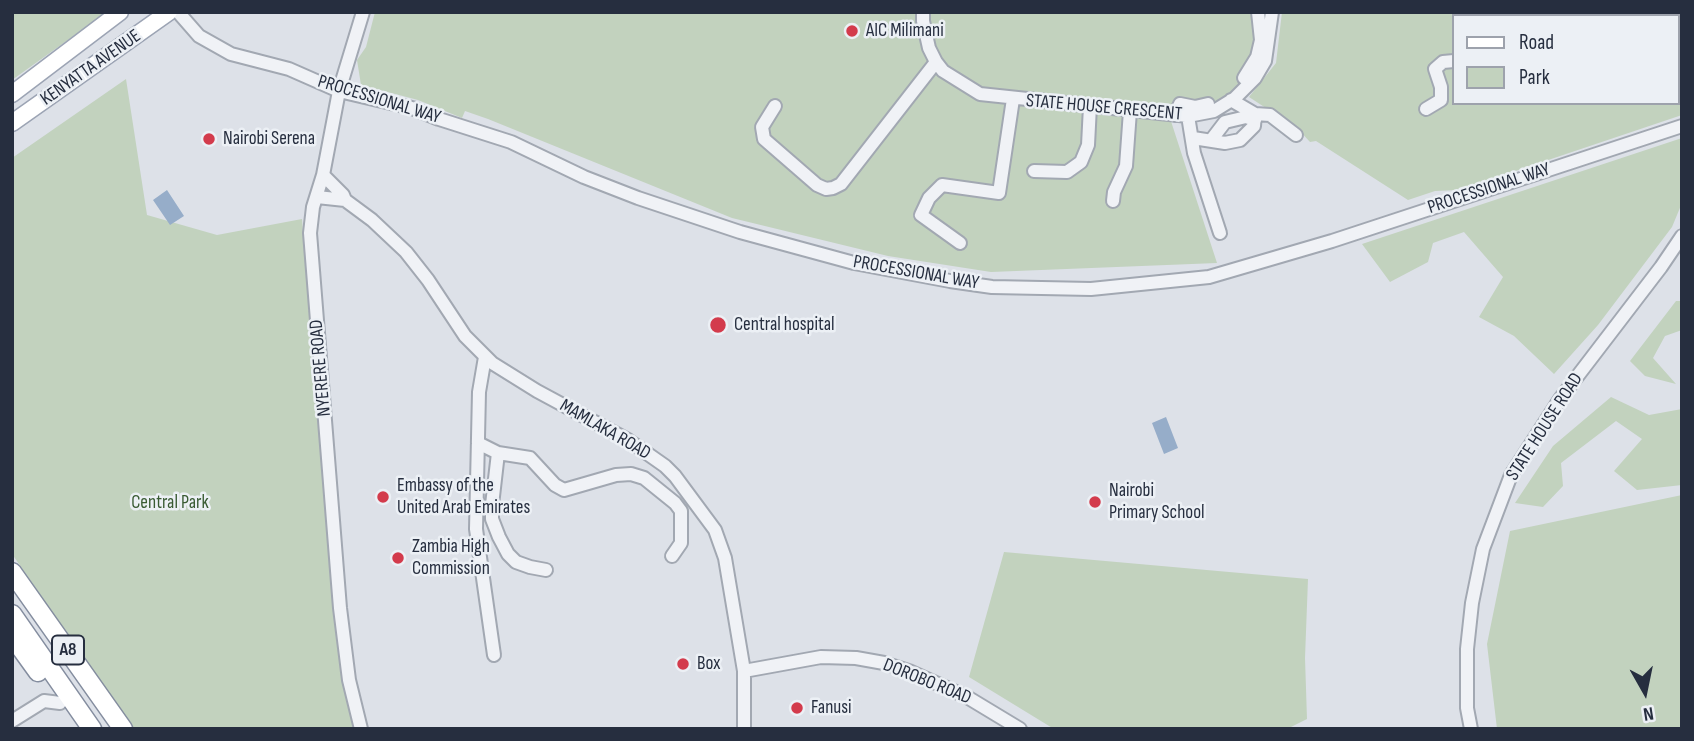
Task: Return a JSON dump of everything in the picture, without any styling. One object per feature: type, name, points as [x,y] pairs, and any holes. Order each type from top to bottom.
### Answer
[{"type":"highway","name":"A8","points":[[12,572],[123,729]]},
{"type":"highway","points":[[12,592],[110,729]]},
{"type":"highway","points":[[12,614],[92,729]]},
{"type":"highway","name":"A8","points":[[12,636],[78,729]]},
{"type":"main road","name":"KENYATTA AVENUE","points":[[12,94],[120,12]]},
{"type":"main road","name":"KENYATTA AVENUE","points":[[12,123],[169,12]]},
{"type":"main road","points":[[40,74],[54,93]]},
{"type":"street","name":"PROCESSIONAL WAY","points":[[178,12],[192,31],[231,54],[289,69],[340,91],[412,108],[511,142],[584,177],[638,198],[740,232],[854,264],[992,286],[1091,289],[1209,276],[1240,269],[1682,126]]},
{"type":"street","name":"NYERERE ROAD","points":[[361,729],[349,680],[340,608],[310,233],[313,207],[323,175],[340,91],[363,12]]},
{"type":"street","points":[[775,106],[762,127],[764,139],[817,185],[826,189],[841,184],[936,62],[929,48],[923,12]]},
{"type":"street","points":[[1220,233],[1194,153],[1193,138],[1182,116],[1180,104],[1195,107],[1228,96],[1250,72],[1261,40],[1257,12],[1271,16]]},
{"type":"street","name":"STATE HOUSE CRESCENT","points":[[936,62],[943,71],[980,94],[1182,116],[1214,111],[1255,78],[1265,61],[1271,16]]},
{"type":"street","points":[[1426,109],[1441,100],[1441,87],[1435,69],[1443,62],[1452,61]]},
{"type":"street","points":[[960,243],[921,215],[929,198],[942,185],[999,193],[1013,99]]},
{"type":"street","points":[[1231,100],[1255,117]]},
{"type":"street","points":[[1034,171],[1066,173],[1081,162],[1088,145],[1090,106]]},
{"type":"street","points":[[1113,201],[1114,192],[1126,166],[1130,111]]},
{"type":"street","points":[[1212,139],[1225,122],[1236,118],[1269,115],[1296,135]]},
{"type":"street","points":[[1193,138],[1225,143],[1240,140],[1251,131],[1255,117]]},
{"type":"street","name":"MAMLAKA ROAD","points":[[323,175],[345,200],[372,220],[406,252],[465,336],[485,357],[537,391],[628,440],[675,476],[720,541],[744,671],[744,729]]},
{"type":"street","points":[[317,197],[345,200]]},
{"type":"street","name":"STATE HOUSE ROAD","points":[[1471,729],[1467,708],[1467,649],[1472,603],[1483,549],[1511,475],[1560,398],[1682,236]]},
{"type":"street","points":[[485,357],[479,392],[476,528],[494,654]]},
{"type":"street","points":[[478,443],[498,453],[530,458],[555,485],[564,490],[616,475],[631,474],[644,478],[681,511],[681,543],[672,556]]},
{"type":"street","points":[[498,453],[492,519],[499,537],[508,554],[516,562],[546,570]]},
{"type":"street","name":"DOROBO ROAD","points":[[744,671],[821,657],[856,658],[884,663],[967,697],[1020,729]]},
{"type":"street","points":[[12,721],[44,701],[60,703]]},
{"type":"green space","points":[[12,12],[107,12],[12,80]]},
{"type":"green space","points":[[375,12],[1267,12],[1263,49],[1235,94],[1209,110],[1168,112],[1217,263],[991,272],[888,256],[732,218],[488,119],[465,111],[462,118],[418,100],[361,85],[357,60],[366,47]]},
{"type":"green space","points":[[1282,12],[1682,12],[1682,115],[1459,190],[1435,191],[1408,200],[1316,141],[1310,142],[1298,129],[1249,97],[1276,63]]},
{"type":"green space","name":"Central Park","points":[[126,79],[147,215],[217,235],[302,219],[312,352],[353,729],[134,729],[12,554],[12,158]]},
{"type":"green space","points":[[1682,138],[1682,203],[1672,227],[1598,325],[1554,374],[1514,336],[1479,317],[1503,277],[1464,232],[1433,243],[1428,262],[1390,282],[1362,244]]},
{"type":"green space","points":[[1676,301],[1682,301],[1682,330],[1665,336],[1653,358],[1676,384],[1645,376],[1630,361]]},
{"type":"green space","points":[[1611,397],[1649,415],[1682,409],[1682,485],[1637,490],[1614,471],[1642,439],[1616,421],[1561,463],[1563,486],[1543,507],[1515,503],[1553,446]]},
{"type":"green space","points":[[1682,495],[1682,729],[1497,729],[1487,644],[1510,531]]},
{"type":"green space","points":[[1004,552],[1308,579],[1305,658],[1307,719],[1287,729],[1054,729],[969,677]]},
{"type":"water","points":[[167,190],[184,216],[170,225],[153,200]]},
{"type":"water","points":[[1166,417],[1178,448],[1164,454],[1152,423]]},
{"type":"place","name":"AIC Milimani","points":[[852,31]]},
{"type":"place","name":"Nairobi Serena","points":[[209,139]]},
{"type":"place","name":"Central hospital","points":[[718,325]]},
{"type":"place","name":"Embassy of the United Arab Emirates","points":[[383,497]]},
{"type":"place","name":"Nairobi Primary School","points":[[1095,502]]},
{"type":"place","name":"Zambia High Commission","points":[[398,558]]},
{"type":"place","name":"Box","points":[[683,664]]},
{"type":"place","name":"Fanusi","points":[[797,708]]}]
